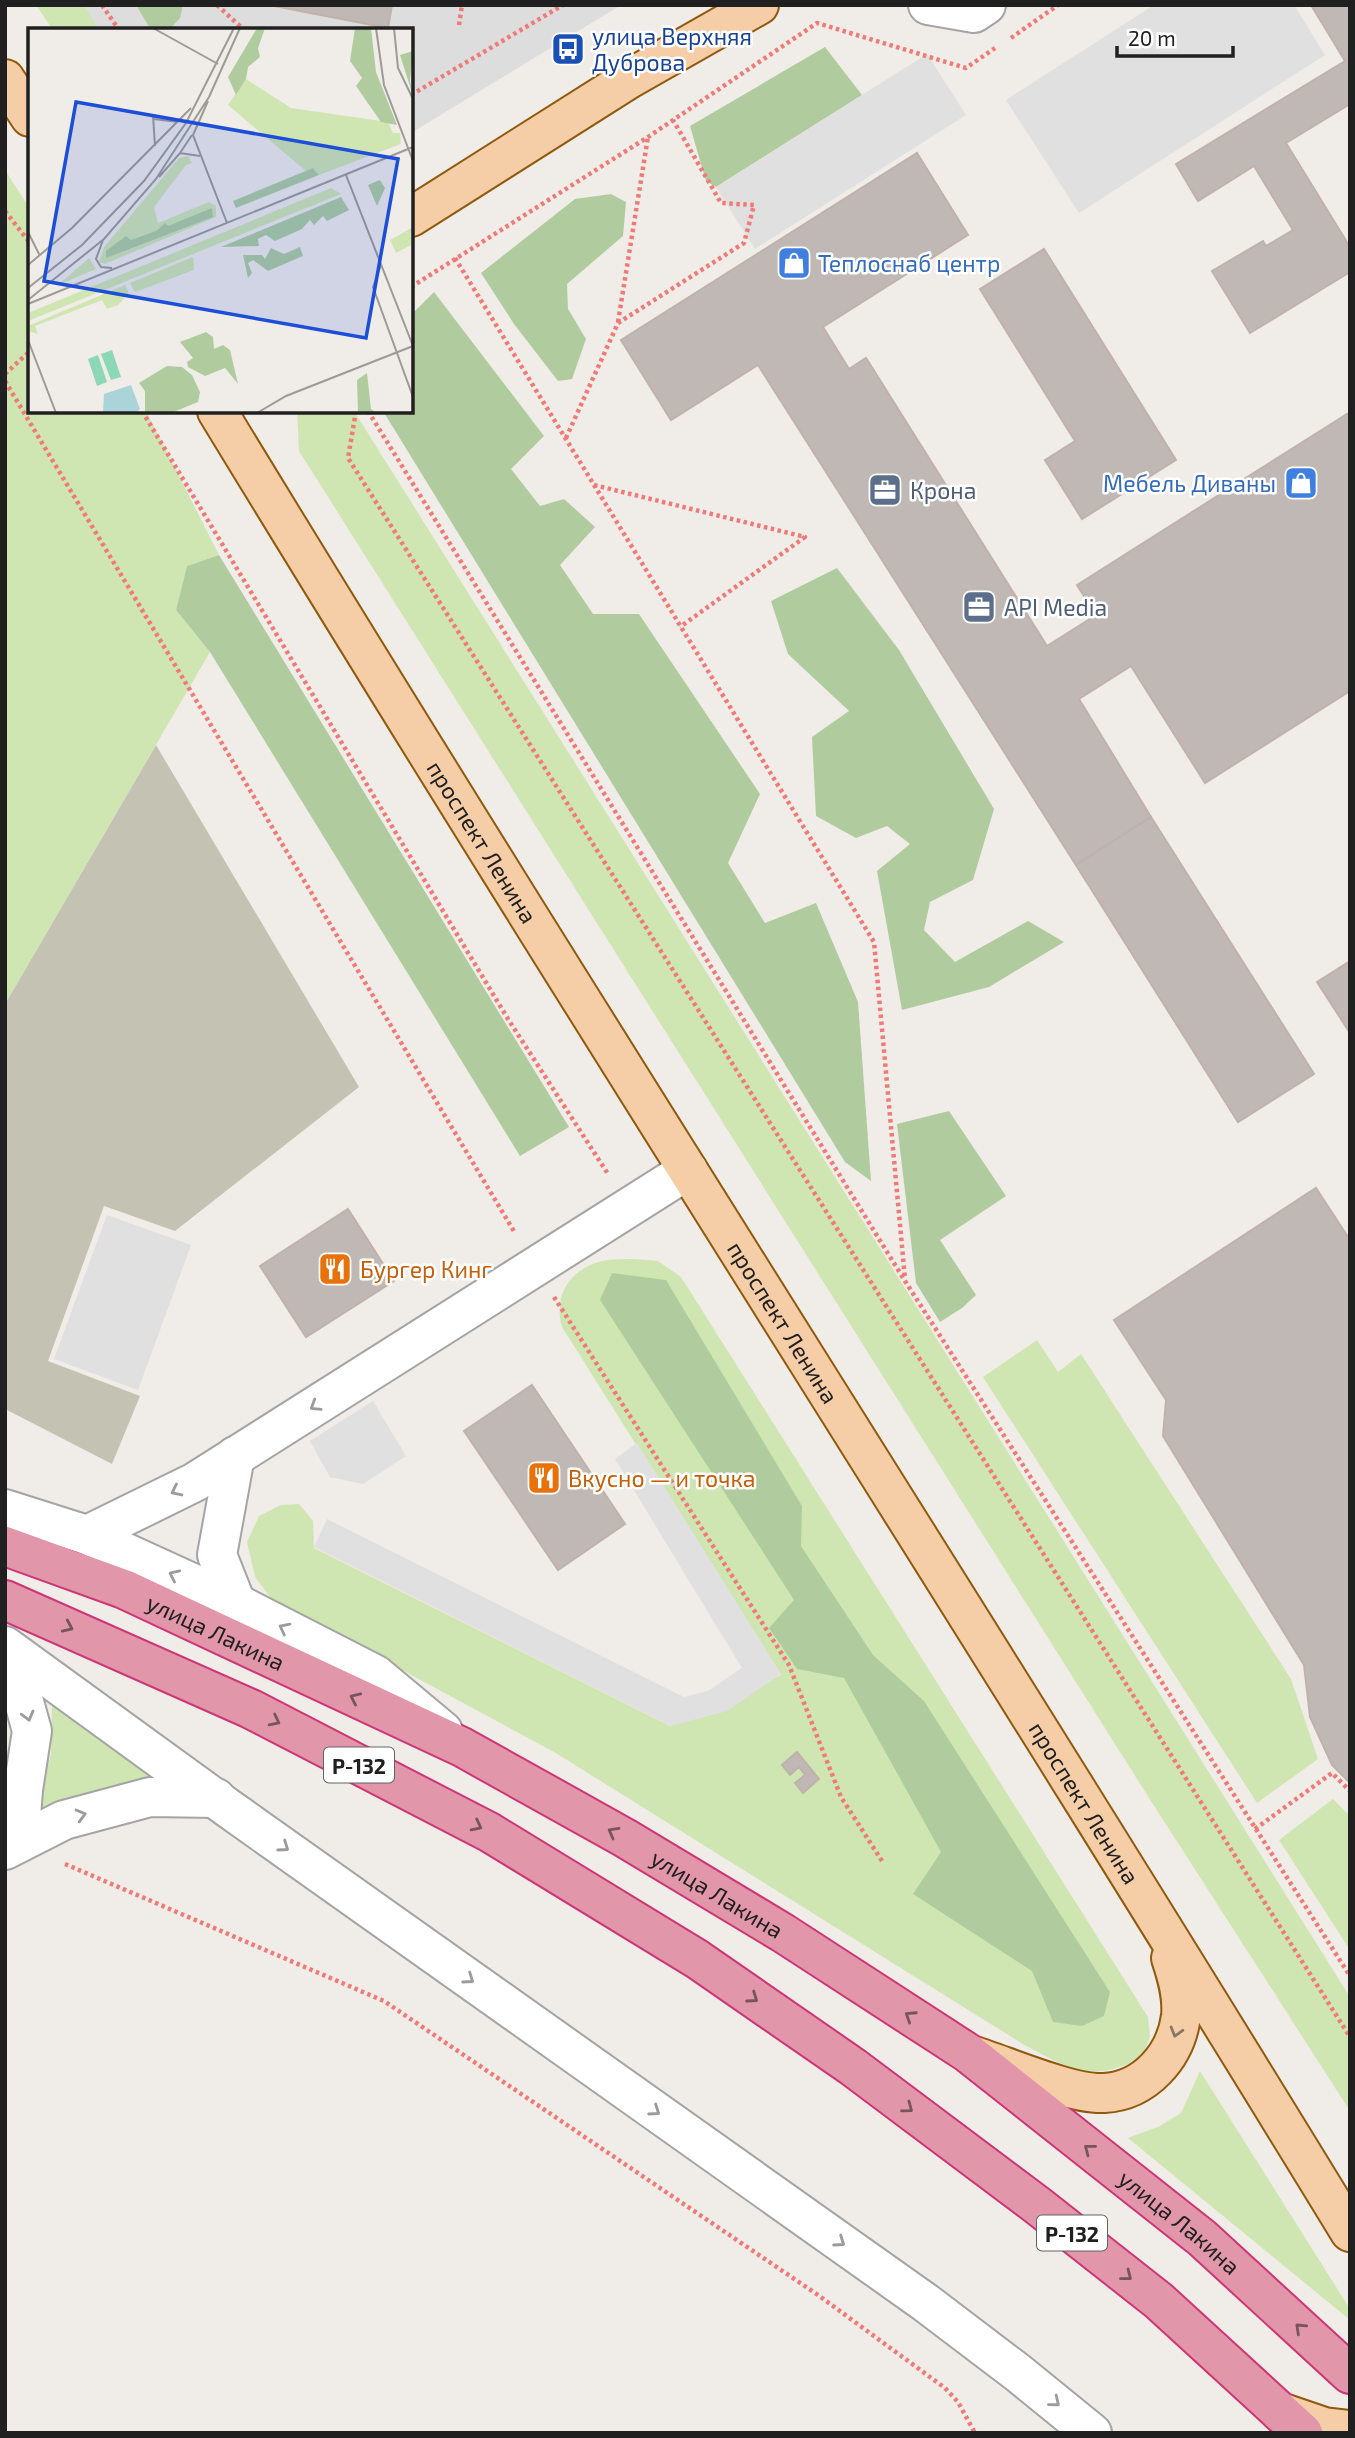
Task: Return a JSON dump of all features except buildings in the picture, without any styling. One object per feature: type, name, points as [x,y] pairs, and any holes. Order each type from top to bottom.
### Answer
[{"type":"highway","name":"улица Лакина","points":[[5,1546],[124,1589],[462,1747],[625,1838],[783,1933],[968,2053],[1202,2238],[1350,2374]]},
{"type":"highway","name":"Р-132","points":[[5,1600],[251,1709],[489,1832],[697,1959],[853,2067],[1037,2205],[1159,2301],[1297,2426]]},
{"type":"main road","points":[[413,216],[629,79],[759,5]]},
{"type":"main road","points":[[5,79],[28,114]]},
{"type":"main road","name":"проспект Ленина","points":[[218,413],[367,658],[1158,1919],[1350,2232]]},
{"type":"main road","points":[[968,2053],[1079,2091],[1103,2093],[1128,2089],[1149,2076],[1165,2059],[1175,2039],[1181,2014],[1179,1980],[1158,1919]]},
{"type":"main road","points":[[1297,2426],[1350,2430]]},
{"type":"street","points":[[928,5],[974,13],[986,5]]},
{"type":"street","points":[[87,1535],[195,1482],[688,1170]]},
{"type":"street","points":[[235,1456],[217,1555],[236,1603]]},
{"type":"street","points":[[5,1509],[87,1535],[236,1603],[376,1675],[462,1747]]},
{"type":"street","points":[[8,1648],[926,2303],[1092,2433]]},
{"type":"street","points":[[8,1648],[32,1731],[12,1846]]},
{"type":"street","points":[[12,1846],[64,1820],[150,1797],[216,1798]]},
{"type":"path","points":[[102,5],[117,28]]},
{"type":"path","points":[[217,5],[242,28]]},
{"type":"path","points":[[458,24],[462,5]]},
{"type":"path","points":[[413,94],[563,5]]},
{"type":"path","points":[[413,286],[649,137],[817,23],[966,68],[1058,5]]},
{"type":"path","points":[[618,323],[744,243],[754,205],[721,203],[673,120]]},
{"type":"path","points":[[565,439],[618,323],[649,137]]},
{"type":"path","points":[[5,211],[28,240]]},
{"type":"path","points":[[455,258],[874,942],[905,1281]]},
{"type":"path","points":[[5,374],[28,353]]},
{"type":"path","points":[[5,381],[535,1267],[789,1665],[841,1797],[882,1861]]},
{"type":"path","points":[[143,413],[501,1008],[629,1208]]},
{"type":"path","points":[[356,413],[348,458],[1350,2037]]},
{"type":"path","points":[[369,413],[905,1281],[1350,1976]]},
{"type":"path","points":[[594,485],[805,537],[680,627]]},
{"type":"path","points":[[1255,1829],[1332,1773],[1350,1791]]},
{"type":"path","points":[[12,1846],[74,1868],[384,2001],[860,2326],[945,2388],[958,2402],[975,2433]]},
{"type":"shaded area","points":[[57,5],[621,5],[413,132],[413,28],[71,28]]},
{"type":"shaded area","points":[[1154,5],[1294,5],[1325,55],[1079,213],[1006,100]]},
{"type":"shaded area","points":[[927,54],[966,115],[755,249],[716,187]]},
{"type":"shaded area","points":[[156,745],[359,1087],[175,1231],[104,1206],[48,1361],[140,1396],[112,1464],[5,1409],[5,1004]]},
{"type":"shaded area","points":[[107,1215],[191,1245],[138,1390],[54,1359]]},
{"type":"shaded area","points":[[373,1401],[406,1456],[363,1484],[330,1477],[310,1441]]},
{"type":"shaded area","points":[[637,1443],[781,1674],[727,1711],[670,1726],[314,1547],[327,1519],[684,1697],[708,1691],[742,1668],[615,1459]]},
{"type":"green space","points":[[36,5],[84,5],[98,28],[52,28]]},
{"type":"green space","points":[[136,5],[183,5],[180,18],[171,28],[150,28]]},
{"type":"green space","points":[[825,47],[862,95],[716,187],[706,181],[690,126]]},
{"type":"green space","points":[[5,170],[28,206],[28,413],[147,413],[219,555],[187,566],[176,610],[210,652],[5,1004]]},
{"type":"green space","points":[[611,194],[626,202],[623,236],[567,284],[568,309],[586,339],[572,379],[558,381],[514,324],[481,273],[575,199]]},
{"type":"green space","points":[[434,292],[544,436],[511,469],[540,506],[564,499],[595,527],[560,565],[593,614],[639,614],[760,794],[728,863],[765,923],[816,903],[858,1002],[871,1181],[845,1162],[384,413],[413,413],[413,313]]},
{"type":"green space","points":[[297,413],[355,413],[1350,1997],[1350,2111],[1144,1790],[299,451]]},
{"type":"green space","points":[[219,555],[569,1127],[520,1156],[210,652],[176,610],[187,566]]},
{"type":"green space","points":[[837,568],[899,650],[994,809],[973,880],[930,902],[924,930],[955,962],[1028,921],[1064,942],[989,987],[902,1010],[877,871],[910,844],[887,826],[856,838],[816,816],[812,737],[849,711],[788,654],[771,601]]},
{"type":"green space","points":[[949,1111],[1006,1196],[940,1240],[976,1295],[940,1322],[916,1283],[897,1124]]},
{"type":"green space","points":[[602,1261],[658,1261],[681,1277],[1148,2017],[1150,2037],[1141,2059],[1094,2072],[1070,2067],[1026,2046],[554,1752],[391,1664],[279,1609],[255,1577],[247,1542],[259,1516],[281,1505],[299,1504],[313,1521],[314,1548],[670,1726],[781,1675],[562,1327],[562,1294],[573,1277],[581,1270]]},
{"type":"green space","points":[[612,1273],[666,1280],[802,1506],[801,1546],[873,1655],[924,1701],[1110,1992],[1104,2016],[1082,2026],[1053,2022],[1032,1971],[913,1894],[941,1852],[844,1678],[797,1669],[769,1628],[794,1600],[600,1300]]},
{"type":"green space","points":[[1037,1340],[1058,1372],[1081,1354],[1291,1679],[1318,1759],[1257,1803],[983,1377]]},
{"type":"green space","points":[[52,1705],[164,1784],[33,1820],[51,1754]]},
{"type":"green space","points":[[1333,1799],[1350,1816],[1350,1950],[1279,1840]]},
{"type":"green space","points":[[1200,2071],[1350,2309],[1350,2320],[1128,2138],[1160,2126],[1181,2113]]},
{"type":"place","name":"улица Верхняя Дуброва","points":[[568,49]]},
{"type":"place","name":"Теплоснаб центр","points":[[794,263]]},
{"type":"place","name":"Мебель Диваны","points":[[1301,483]]},
{"type":"place","name":"Крона","points":[[885,490]]},
{"type":"place","name":"API Media","points":[[979,607]]},
{"type":"place","name":"Бургер Кинг","points":[[335,1269]]},
{"type":"place","name":"Вкусно — и точка","points":[[544,1478]]}]
